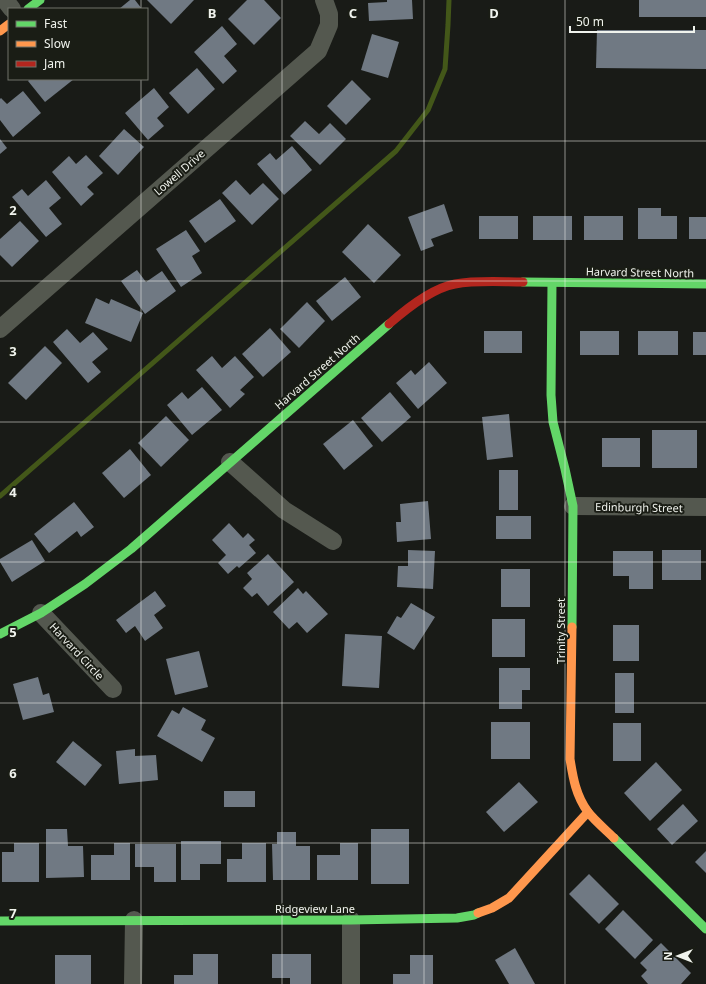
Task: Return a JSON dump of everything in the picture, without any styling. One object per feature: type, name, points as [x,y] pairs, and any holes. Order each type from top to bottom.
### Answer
[{"type":"street","points":[[5,0],[11,8]]},
{"type":"street","points":[[29,8],[40,0]]},
{"type":"street","name":"Lowell Drive","points":[[0,329],[318,51],[329,25],[329,14],[324,0]]},
{"type":"street","points":[[0,31],[8,25]]},
{"type":"street","name":"Harvard Street North","points":[[0,634],[41,613],[85,584],[131,549],[406,309],[433,292],[453,284],[468,282],[706,284]]},
{"type":"street","name":"Trinity Street","points":[[552,283],[551,396],[553,422],[573,506],[570,758],[574,780],[579,797],[588,812],[706,929]]},
{"type":"street","points":[[230,462],[284,510],[333,540]]},
{"type":"street","name":"Edinburgh Street","points":[[573,506],[706,507]]},
{"type":"street","name":"Harvard Circle","points":[[41,613],[113,689]]},
{"type":"street","name":"Ridgeview Lane","points":[[0,921],[351,920],[457,918],[474,915],[492,908],[509,898],[588,812]]},
{"type":"street","points":[[133,984],[134,920]]},
{"type":"street","points":[[351,920],[351,984]]},
{"type":"building","points":[[130,0],[135,0],[141,8],[120,8]]},
{"type":"building","points":[[147,0],[194,0],[171,24]]},
{"type":"building","points":[[247,0],[264,0],[281,18],[254,45],[228,19]]},
{"type":"building","points":[[387,0],[412,0],[413,19],[369,21],[368,3],[387,2]]},
{"type":"building","points":[[639,0],[706,0],[706,17],[639,17]]},
{"type":"building","points":[[222,26],[237,44],[224,56],[237,71],[223,84],[194,52]]},
{"type":"building","points":[[597,30],[706,30],[706,69],[596,68]]},
{"type":"building","points":[[372,34],[399,42],[388,78],[361,70]]},
{"type":"building","points":[[197,68],[215,89],[188,114],[169,93]]},
{"type":"building","points":[[29,80],[73,80],[45,102],[28,81]]},
{"type":"building","points":[[352,80],[371,99],[346,125],[327,106]]},
{"type":"building","points":[[154,88],[169,107],[157,118],[164,126],[148,140],[125,113]]},
{"type":"building","points":[[23,91],[41,113],[13,137],[0,120],[0,99],[1,98],[7,104]]},
{"type":"building","points":[[305,121],[319,134],[330,123],[346,139],[320,165],[290,136]]},
{"type":"building","points":[[124,129],[144,147],[118,175],[99,156]]},
{"type":"building","points":[[0,139],[7,148],[0,154]]},
{"type":"building","points":[[292,146],[312,170],[284,195],[257,164],[270,153],[276,160]]},
{"type":"building","points":[[86,155],[103,173],[87,187],[94,194],[81,206],[52,172],[69,156],[76,164]]},
{"type":"building","points":[[46,180],[61,198],[49,208],[62,224],[46,237],[12,197],[22,189],[28,196]]},
{"type":"building","points":[[236,180],[250,195],[263,183],[279,199],[252,225],[222,193]]},
{"type":"building","points":[[220,199],[236,221],[205,243],[189,221]]},
{"type":"building","points":[[444,204],[453,231],[431,239],[434,246],[421,251],[408,217]]},
{"type":"building","points":[[638,208],[661,208],[661,216],[677,216],[677,239],[638,239]]},
{"type":"building","points":[[479,216],[518,216],[518,239],[479,239]]},
{"type":"building","points":[[533,216],[572,216],[572,240],[533,240]]},
{"type":"building","points":[[584,216],[623,216],[623,240],[584,240]]},
{"type":"building","points":[[689,217],[706,217],[706,239],[689,239]]},
{"type":"building","points":[[20,221],[39,241],[12,267],[0,255],[0,239]]},
{"type":"building","points":[[368,224],[401,255],[374,283],[342,252]]},
{"type":"building","points":[[186,230],[200,251],[192,256],[202,273],[181,287],[156,249]]},
{"type":"building","points":[[137,270],[146,282],[162,271],[176,291],[145,314],[121,281]]},
{"type":"building","points":[[345,277],[361,297],[332,321],[316,301]]},
{"type":"building","points":[[96,298],[109,304],[111,299],[143,313],[131,342],[85,323]]},
{"type":"building","points":[[307,302],[325,321],[299,348],[280,329]]},
{"type":"building","points":[[270,328],[291,352],[263,377],[242,354]]},
{"type":"building","points":[[67,329],[80,343],[93,332],[108,349],[92,362],[101,372],[88,383],[53,342]]},
{"type":"building","points":[[484,331],[522,331],[522,353],[484,353]]},
{"type":"building","points":[[580,331],[619,331],[619,355],[580,355]]},
{"type":"building","points":[[638,331],[678,331],[678,355],[638,355]]},
{"type":"building","points":[[693,332],[706,332],[706,355],[693,355]]},
{"type":"building","points":[[45,346],[62,363],[26,400],[8,383]]},
{"type":"building","points":[[212,356],[222,368],[235,356],[254,377],[240,390],[245,394],[230,408],[196,370]]},
{"type":"building","points":[[429,362],[447,383],[418,409],[396,383],[411,370],[415,375]]},
{"type":"building","points":[[202,387],[222,410],[192,435],[167,405],[182,392],[188,399]]},
{"type":"building","points":[[390,392],[411,417],[382,442],[361,418]]},
{"type":"building","points":[[509,414],[513,457],[487,460],[482,417]]},
{"type":"building","points":[[166,416],[189,440],[161,467],[138,443]]},
{"type":"building","points":[[353,420],[373,446],[344,470],[323,444]]},
{"type":"building","points":[[652,430],[697,430],[697,468],[652,468]]},
{"type":"building","points":[[602,438],[640,438],[640,467],[602,467]]},
{"type":"building","points":[[130,449],[151,475],[124,498],[102,473]]},
{"type":"building","points":[[499,470],[518,470],[518,510],[499,510]]},
{"type":"building","points":[[428,501],[431,539],[397,542],[396,522],[401,522],[400,504]]},
{"type":"building","points":[[74,502],[94,527],[81,537],[77,531],[49,553],[34,534]]},
{"type":"building","points":[[496,516],[531,516],[531,539],[496,539]]},
{"type":"building","points":[[229,523],[243,538],[248,533],[255,540],[249,545],[256,553],[239,568],[237,566],[228,574],[218,563],[226,555],[212,540]]},
{"type":"building","points":[[32,540],[45,561],[12,582],[0,562],[0,559]]},
{"type":"building","points":[[408,550],[435,551],[433,589],[397,587],[398,566],[408,566]]},
{"type":"building","points":[[662,550],[701,550],[701,580],[662,580]]},
{"type":"building","points":[[613,551],[653,551],[653,589],[629,589],[629,576],[613,576]]},
{"type":"building","points":[[268,554],[294,582],[268,606],[257,593],[252,597],[243,588],[252,579],[247,573]]},
{"type":"building","points":[[501,569],[530,569],[530,607],[501,607]]},
{"type":"building","points":[[298,588],[303,594],[306,591],[328,614],[307,633],[297,622],[289,629],[273,612]]},
{"type":"building","points":[[155,591],[166,606],[154,615],[163,628],[145,641],[135,626],[126,633],[116,620]]},
{"type":"building","points":[[411,603],[435,617],[414,650],[387,633],[397,616],[401,618]]},
{"type":"building","points":[[492,619],[525,619],[525,657],[492,657]]},
{"type":"building","points":[[613,625],[639,625],[639,661],[613,661]]},
{"type":"building","points":[[345,634],[382,636],[379,688],[342,686]]},
{"type":"building","points":[[199,651],[208,687],[175,695],[166,659]]},
{"type":"building","points":[[499,668],[530,668],[530,690],[522,690],[522,709],[499,709]]},
{"type":"building","points":[[615,673],[634,673],[634,713],[615,713]]},
{"type":"building","points":[[38,677],[43,695],[49,693],[54,712],[23,720],[13,684]]},
{"type":"building","points":[[183,707],[206,720],[201,730],[215,738],[202,762],[157,736],[172,710],[179,714]]},
{"type":"building","points":[[491,722],[530,722],[530,759],[491,759]]},
{"type":"building","points":[[613,723],[641,723],[641,761],[613,761]]},
{"type":"building","points":[[73,741],[102,765],[85,786],[56,762]]},
{"type":"building","points":[[135,749],[135,756],[156,755],[158,780],[119,784],[116,751]]},
{"type":"building","points":[[656,762],[682,790],[650,821],[624,793]]},
{"type":"building","points":[[519,782],[538,802],[504,832],[486,812]]},
{"type":"building","points":[[224,791],[255,791],[255,807],[224,807]]},
{"type":"building","points":[[683,804],[698,821],[672,845],[657,829]]},
{"type":"building","points":[[46,829],[67,829],[68,846],[83,846],[84,877],[46,878]]},
{"type":"building","points":[[371,829],[409,829],[409,884],[371,884]]},
{"type":"building","points":[[277,832],[296,832],[296,846],[310,846],[310,880],[273,880],[272,844],[277,844]]},
{"type":"building","points":[[181,841],[221,841],[221,864],[200,864],[200,880],[181,880]]},
{"type":"building","points":[[14,843],[39,843],[39,882],[2,882],[2,852],[14,852]]},
{"type":"building","points":[[114,843],[130,843],[130,880],[91,880],[91,855],[114,855]]},
{"type":"building","points":[[242,843],[266,843],[266,882],[227,882],[227,859],[242,859]]},
{"type":"building","points":[[340,843],[358,843],[358,880],[317,880],[317,855],[340,855]]},
{"type":"building","points":[[135,844],[176,844],[176,882],[154,882],[154,867],[135,867]]},
{"type":"building","points":[[706,851],[706,873],[695,862]]},
{"type":"building","points":[[589,874],[619,904],[599,924],[569,894]]},
{"type":"building","points":[[623,910],[653,940],[635,959],[605,929]]},
{"type":"building","points":[[661,943],[691,973],[681,984],[648,984],[641,976],[647,970],[640,963]]},
{"type":"building","points":[[515,948],[535,984],[509,984],[495,960]]},
{"type":"building","points":[[193,954],[218,954],[218,984],[174,984],[174,975],[193,975]]},
{"type":"building","points":[[272,954],[311,954],[311,984],[290,984],[290,978],[272,978]]},
{"type":"building","points":[[55,955],[91,955],[91,984],[55,984]]},
{"type":"building","points":[[410,955],[433,955],[433,984],[393,984],[393,974],[410,974]]},
{"type":"waterway","points":[[0,496],[396,151],[428,110],[445,69],[449,0]]},
{"type":"traffic: fast","points":[[29,8],[40,0]]},
{"type":"traffic: fast","points":[[523,282],[706,284]]},
{"type":"traffic: fast","points":[[552,283],[551,395],[553,422],[573,506],[572,627]]},
{"type":"traffic: fast","points":[[0,634],[41,613],[85,584],[131,549],[389,324]]},
{"type":"traffic: fast","points":[[614,838],[706,929]]},
{"type":"traffic: fast","points":[[0,921],[351,920],[457,918],[478,913]]},
{"type":"traffic: slow","points":[[0,31],[8,25]]},
{"type":"traffic: slow","points":[[572,627],[570,759],[572,773],[584,806],[594,819],[614,838]]},
{"type":"traffic: slow","points":[[478,913],[492,908],[509,898],[588,812]]},
{"type":"traffic: jam","points":[[389,324],[429,294],[447,286],[472,282],[523,282]]}]
